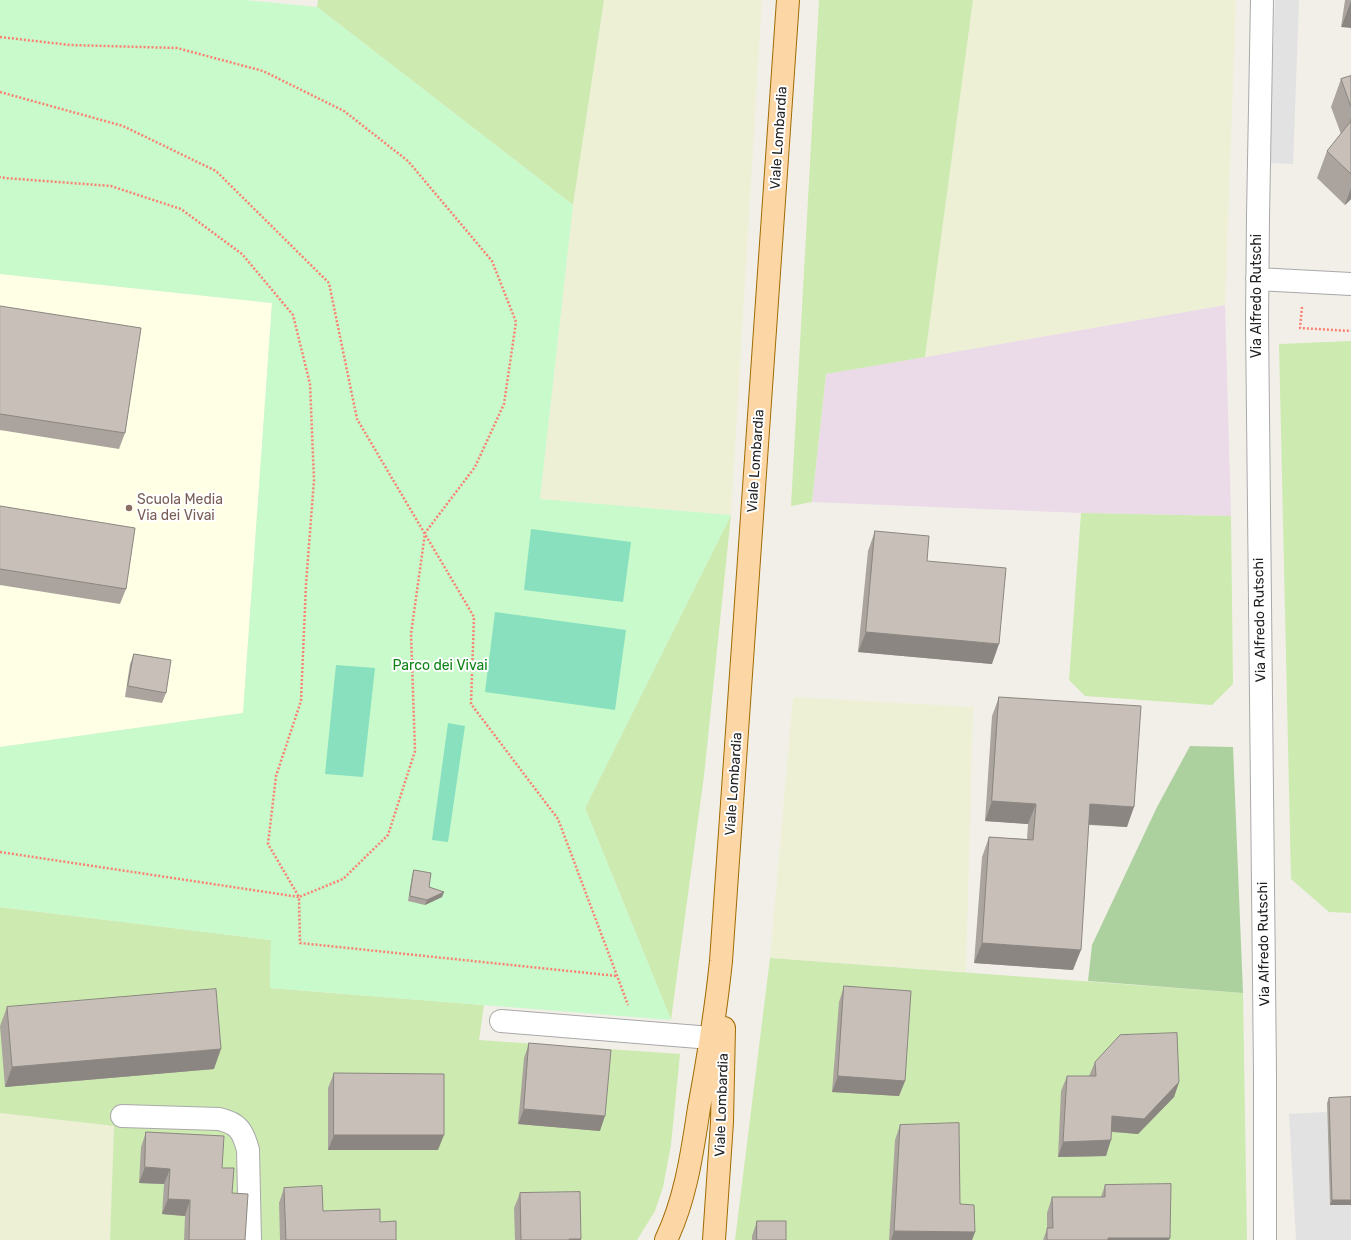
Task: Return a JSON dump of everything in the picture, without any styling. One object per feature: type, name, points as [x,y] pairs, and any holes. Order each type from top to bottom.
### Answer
[{"type":"main road","name":"Viale Lombardia","points":[[666,1240],[679,1209],[686,1183],[711,1038],[725,923],[788,0]]},
{"type":"main road","name":"Viale Lombardia","points":[[714,1240],[722,1122],[725,923]]},
{"type":"street","name":"Via Alfredo Rutschi","points":[[1262,0],[1257,279],[1265,1058],[1265,1240]]},
{"type":"street","points":[[1257,279],[1304,280],[1351,284]]},
{"type":"street","name":"Viale Lombardia","points":[[501,1021],[711,1038]]},
{"type":"street","points":[[122,1116],[219,1118],[232,1123],[238,1128],[246,1142],[248,1150],[250,1240]]},
{"type":"path","points":[[0,37],[70,45],[177,48],[263,71],[344,111],[408,161],[492,261],[516,322],[504,404],[475,466],[426,533],[411,634],[415,751],[388,835],[343,879],[299,897],[0,852]]},
{"type":"path","points":[[0,92],[123,126],[216,170],[329,283],[357,418],[474,617],[471,704],[558,819],[638,1032]]},
{"type":"path","points":[[0,177],[111,186],[181,209],[242,254],[293,315],[310,384],[314,480],[306,584],[301,701],[276,776],[268,844],[299,897],[300,943],[617,976]]},
{"type":"path","points":[[1304,280],[1300,328],[1351,331]]},
{"type":"shaded area","points":[[604,0],[762,0],[731,515],[540,499],[573,205]]},
{"type":"shaded area","points":[[973,0],[1236,0],[1225,305],[925,357]]},
{"type":"shaded area","points":[[1275,0],[1299,0],[1293,164],[1269,163]]},
{"type":"shaded area","name":"Scuola Media Via dei Vivai","points":[[0,274],[272,303],[243,713],[0,747]]},
{"type":"shaded area","points":[[1225,305],[1231,516],[1081,513],[812,502],[826,374]]},
{"type":"shaded area","points":[[793,697],[973,707],[966,972],[770,958]]},
{"type":"shaded area","points":[[1327,1112],[1330,1205],[1351,1205],[1351,1240],[1296,1240],[1289,1114]]},
{"type":"shaded area","points":[[0,1113],[114,1126],[110,1240],[0,1240]]},
{"type":"green space","name":"Parco dei Vivai","points":[[0,0],[245,0],[317,7],[573,205],[540,499],[731,515],[585,808],[671,1020],[270,988],[271,940],[0,907],[0,747],[243,713],[272,303],[0,274]]},
{"type":"green space","points":[[318,0],[604,0],[573,205],[317,7]]},
{"type":"green space","points":[[819,0],[973,0],[925,357],[826,374],[812,502],[791,506]]},
{"type":"green space","points":[[1351,341],[1351,913],[1329,912],[1291,879],[1279,344]]},
{"type":"green space","points":[[1081,513],[1231,516],[1233,684],[1212,705],[1085,696],[1069,680]]},
{"type":"green space","points":[[731,515],[704,776],[671,1020],[585,808]]},
{"type":"green space","points":[[531,529],[631,542],[623,602],[524,590]]},
{"type":"green space","points":[[495,612],[626,630],[615,710],[485,692]]},
{"type":"green space","points":[[336,665],[375,668],[363,777],[325,774]]},
{"type":"green space","points":[[448,723],[465,726],[448,842],[432,840]]},
{"type":"green space","points":[[1190,746],[1233,747],[1243,993],[1088,981],[1092,945],[1157,807]]},
{"type":"green space","points":[[0,907],[271,940],[270,988],[484,1005],[479,1040],[680,1054],[671,1145],[663,1187],[655,1211],[637,1240],[110,1240],[114,1126],[0,1113]]},
{"type":"green space","points":[[770,958],[1243,993],[1247,1240],[735,1240]]},
{"type":"building","points":[[1351,76],[1351,107],[1341,79]]},
{"type":"building","points":[[1351,121],[1351,174],[1327,151]]},
{"type":"building","points":[[0,306],[141,328],[125,433],[0,414]]},
{"type":"building","points":[[0,506],[135,528],[126,589],[0,569]]},
{"type":"building","points":[[875,531],[929,536],[927,561],[1006,568],[999,644],[866,632]]},
{"type":"building","points":[[134,654],[171,660],[166,693],[128,686]]},
{"type":"building","points":[[999,697],[1141,706],[1134,807],[1090,804],[1081,950],[982,943],[989,837],[1033,840],[1036,804],[992,801]]},
{"type":"building","points":[[414,870],[431,873],[429,887],[444,892],[427,900],[410,896]]},
{"type":"building","points":[[844,986],[911,991],[905,1081],[838,1076]]},
{"type":"building","points":[[216,989],[221,1049],[12,1067],[7,1007]]},
{"type":"building","points":[[1177,1033],[1179,1082],[1144,1119],[1112,1116],[1111,1140],[1063,1142],[1067,1076],[1096,1076],[1095,1062],[1120,1035]]},
{"type":"building","points":[[529,1043],[611,1050],[605,1116],[524,1109]]},
{"type":"building","points":[[334,1073],[444,1074],[444,1135],[334,1135]]},
{"type":"building","points":[[1351,1097],[1351,1200],[1332,1200],[1329,1098]]},
{"type":"building","points":[[959,1123],[960,1204],[974,1205],[975,1232],[894,1231],[900,1125]]},
{"type":"building","points":[[146,1132],[224,1136],[222,1168],[234,1168],[232,1193],[248,1194],[245,1240],[189,1240],[190,1200],[168,1199],[170,1169],[145,1167]]},
{"type":"building","points":[[1171,1184],[1170,1238],[1047,1240],[1047,1228],[1053,1228],[1052,1197],[1105,1197],[1105,1185]]},
{"type":"building","points":[[322,1186],[323,1211],[380,1209],[380,1222],[396,1221],[396,1240],[286,1240],[284,1188]]},
{"type":"building","points":[[580,1192],[581,1239],[521,1240],[520,1193]]},
{"type":"building","points":[[757,1221],[786,1221],[786,1240],[757,1240]]},
{"type":"place","name":"Scuola Media Via dei Vivai","points":[[129,508]]}]
